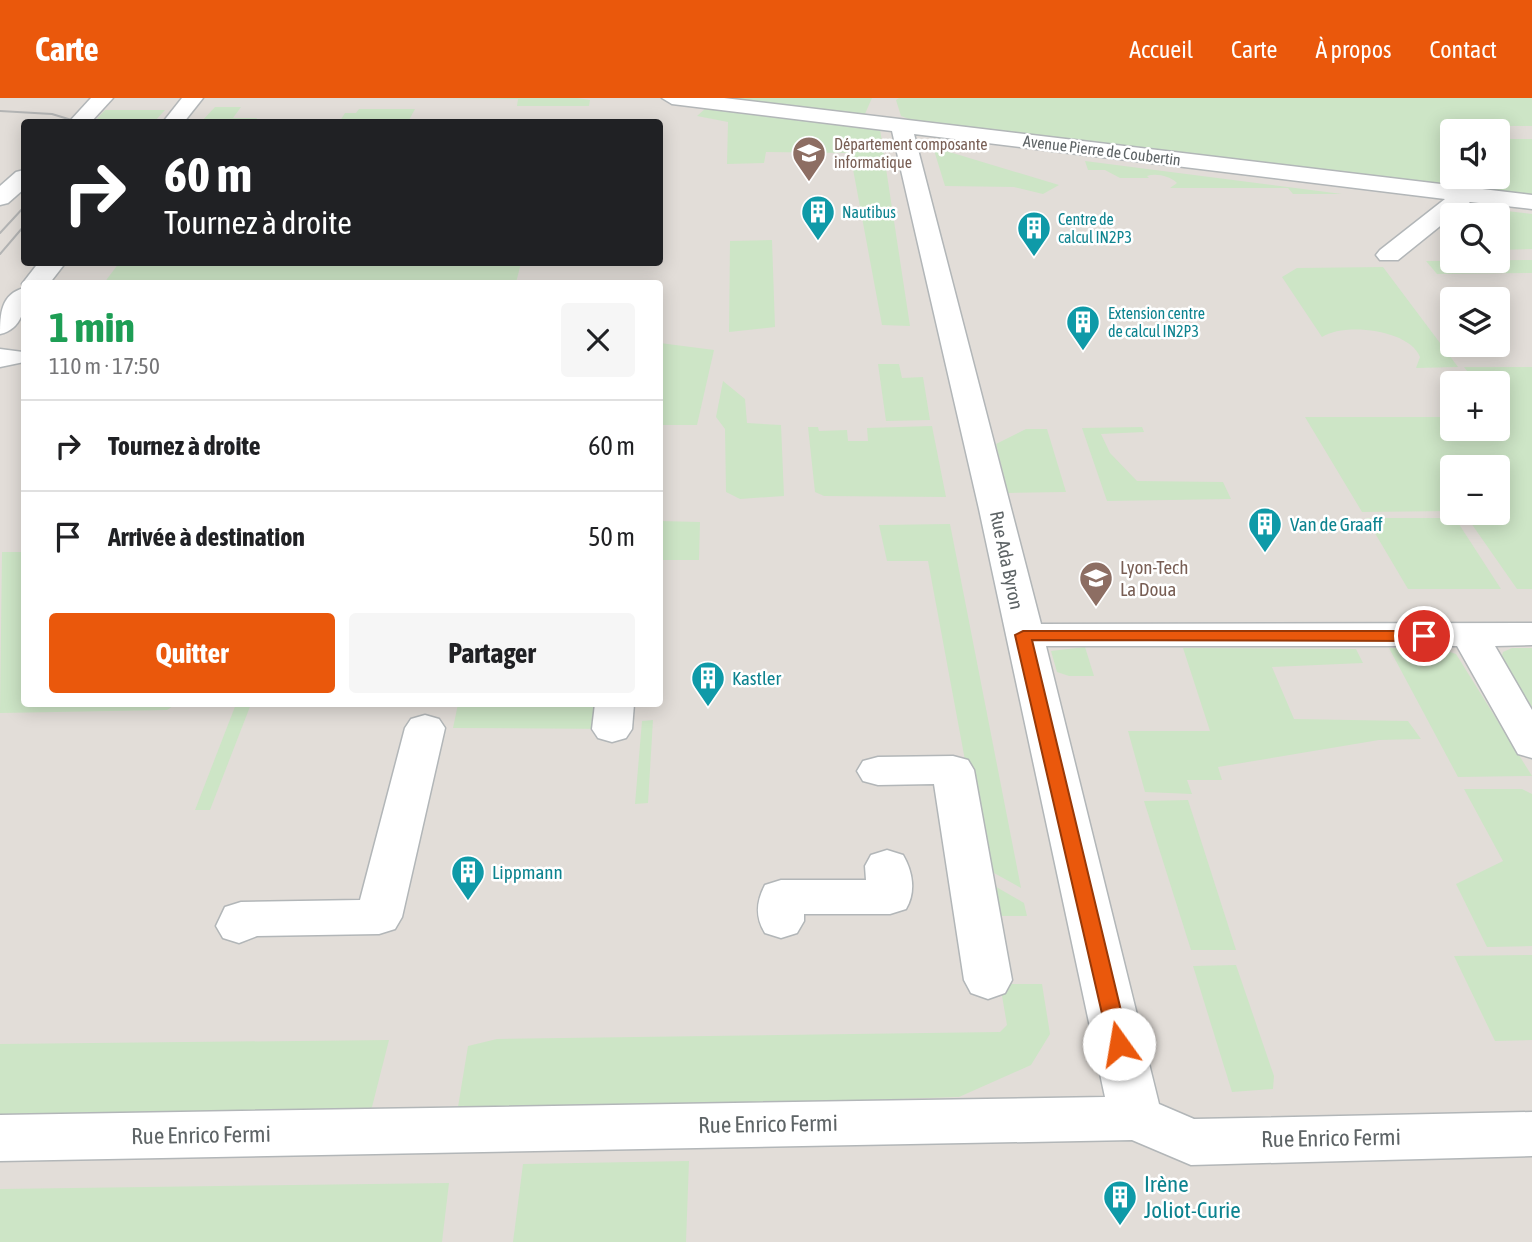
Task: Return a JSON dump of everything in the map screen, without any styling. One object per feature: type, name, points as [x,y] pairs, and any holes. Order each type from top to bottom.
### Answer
[{"type":"street","points":[[82,119],[103,98]]},
{"type":"street","points":[[176,119],[193,98]]},
{"type":"street","name":"Avenue Pierre de Coubertin","points":[[672,98],[1532,202]]},
{"type":"street","name":"Rue Ada Byron","points":[[902,126],[904,144],[966,399],[996,509],[1136,1118]]},
{"type":"street","points":[[0,198],[21,180]]},
{"type":"street","points":[[1389,256],[1465,194]]},
{"type":"street","points":[[38,280],[50,266]]},
{"type":"street","points":[[0,326],[21,300]]},
{"type":"street","points":[[1023,635],[1532,634]]},
{"type":"street","points":[[1470,635],[1532,745]]},
{"type":"street","points":[[239,926],[241,919],[379,917],[425,728]]},
{"type":"street","points":[[878,771],[953,770],[988,980]]},
{"type":"street","points":[[781,922],[781,897],[890,897],[887,866]]},
{"type":"street","name":"Rue Enrico Fermi","points":[[0,1138],[1136,1118],[1191,1142],[1532,1134]]},
{"type":"shaded area","name":"Lyon-Tech La Doua","points":[[0,98],[1532,98],[1532,1242],[0,1242]]},
{"type":"green space","points":[[433,98],[577,98],[590,100],[589,106],[517,106],[518,99]]},
{"type":"green space","points":[[713,98],[872,98],[864,116]]},
{"type":"green space","points":[[1532,98],[1532,126],[1510,126],[1510,119],[1440,119],[1440,185],[919,123],[901,116],[896,100]]},
{"type":"green space","points":[[215,107],[241,107],[233,118],[257,118],[256,119],[204,119]]},
{"type":"green space","points":[[706,108],[880,129],[910,326],[882,325],[850,153],[766,152],[764,163],[727,164],[728,122],[697,116]]},
{"type":"green space","points":[[359,109],[415,109],[410,119],[341,119],[345,113],[356,113]]},
{"type":"green space","points":[[105,110],[165,110],[157,119],[97,119]]},
{"type":"green space","points":[[1510,139],[1532,139],[1532,196],[1473,189],[1510,189]]},
{"type":"green space","points":[[933,147],[1059,185],[1043,194],[1014,187],[945,186]]},
{"type":"green space","points":[[1085,161],[1342,194],[1293,194],[1288,188],[1170,188],[1177,183],[1167,177],[1154,175],[1147,176],[1149,178],[1120,178],[1105,170],[1088,170]]},
{"type":"green space","points":[[1510,211],[1532,214],[1532,249],[1510,250]]},
{"type":"green space","points":[[772,240],[775,327],[729,332],[730,241]]},
{"type":"green space","points":[[1510,260],[1532,260],[1532,273],[1437,274],[1426,261],[1440,261],[1440,273],[1510,273]]},
{"type":"green space","points":[[117,266],[520,266],[517,280],[106,280]]},
{"type":"green space","points":[[1383,267],[1440,343],[1440,357],[1450,357],[1458,367],[1416,368],[1420,357],[1414,348],[1404,340],[1376,331],[1346,330],[1322,337],[1282,277],[1297,268]]},
{"type":"green space","points":[[663,343],[714,350],[697,425],[663,425]]},
{"type":"green space","points":[[878,364],[899,364],[902,378],[923,377],[930,420],[886,421]]},
{"type":"green space","points":[[1464,367],[1532,367],[1532,589],[1517,589],[1472,525],[1510,525],[1510,455],[1440,455],[1440,511],[1362,512],[1305,417],[1440,417],[1440,441],[1510,441],[1510,371],[1467,371]]},
{"type":"green space","points":[[723,381],[745,399],[747,423],[781,425],[784,496],[740,499],[726,492],[725,429],[716,417]]},
{"type":"green space","points":[[932,426],[946,497],[824,496],[815,492],[808,427],[818,427],[819,431],[847,430],[848,441],[868,441],[867,428]]},
{"type":"green space","points":[[1142,427],[1144,432],[1101,434],[1110,453],[1137,481],[1223,482],[1231,499],[1107,501],[1082,428]]},
{"type":"green space","points":[[1026,429],[1047,429],[1066,492],[1008,493],[996,444]]},
{"type":"green space","points":[[1366,518],[1440,518],[1440,525],[1460,525],[1501,589],[1408,589]]},
{"type":"green space","points":[[663,521],[700,522],[699,560],[663,560]]},
{"type":"green space","points":[[950,524],[1021,888],[985,868],[928,561],[887,561],[879,525]]},
{"type":"green space","points":[[2,552],[21,552],[21,707],[172,707],[167,710],[0,713]]},
{"type":"green space","points":[[1085,647],[1094,676],[1069,676],[1057,672],[1051,651]]},
{"type":"green space","points":[[1183,648],[1356,649],[1363,663],[1272,667],[1294,719],[1408,721],[1421,739],[1379,740],[1218,767],[1222,780],[1187,780],[1192,794],[1145,792],[1128,731],[1210,731]]},
{"type":"green space","points":[[1389,648],[1438,648],[1456,654],[1532,776],[1458,777]]},
{"type":"green space","points":[[1512,648],[1532,648],[1532,707],[1501,659],[1503,652]]},
{"type":"green space","points":[[235,707],[250,707],[210,810],[195,810]]},
{"type":"green space","points":[[457,707],[615,707],[612,729],[453,728]]},
{"type":"green space","points":[[653,720],[648,803],[635,804],[642,721]]},
{"type":"green space","points":[[1464,789],[1522,789],[1532,794],[1532,946],[1487,947],[1456,884],[1503,861]]},
{"type":"green space","points":[[1188,800],[1236,950],[1191,950],[1144,801]]},
{"type":"green space","points":[[986,881],[1024,903],[1027,916],[993,916]]},
{"type":"green space","points":[[1532,955],[1532,1040],[1495,1041],[1454,956]]},
{"type":"green space","points":[[1236,965],[1274,1076],[1273,1089],[1232,1092],[1193,966]]},
{"type":"green space","points":[[1000,984],[1042,984],[1050,1034],[1031,1065],[959,1097],[457,1113],[468,1046],[497,1039],[1000,1032],[1007,1025]]},
{"type":"green space","points":[[389,1040],[371,1111],[0,1116],[0,1044]]},
{"type":"green space","points":[[689,1161],[686,1242],[513,1242],[523,1164]]},
{"type":"green space","points":[[449,1183],[442,1242],[0,1242],[0,1189]]},
{"type":"tram line","points":[[0,111],[52,114],[68,119]]},
{"type":"tram line","points":[[0,233],[21,210]]},
{"type":"tram line","points":[[0,254],[21,230]]},
{"type":"place","name":"Département composante informatique","points":[[809,183]]},
{"type":"place","name":"Nautibus","points":[[818,242]]},
{"type":"place","name":"Centre de calcul IN2P3","points":[[1034,258]]},
{"type":"place","name":"Extension centre de calcul IN2P3","points":[[1083,352]]},
{"type":"place","name":"Van de Graaff","points":[[1265,554]]},
{"type":"place","name":"Lyon-Tech La Doua","points":[[1096,608]]},
{"type":"place","name":"Kastler","points":[[708,708]]},
{"type":"place","name":"Lippmann","points":[[468,902]]},
{"type":"place","name":"Irène Joliot-Curie","points":[[1120,1227]]},
{"type":"route","points":[[1119,1044],[1023,635],[1424,636]]}]
